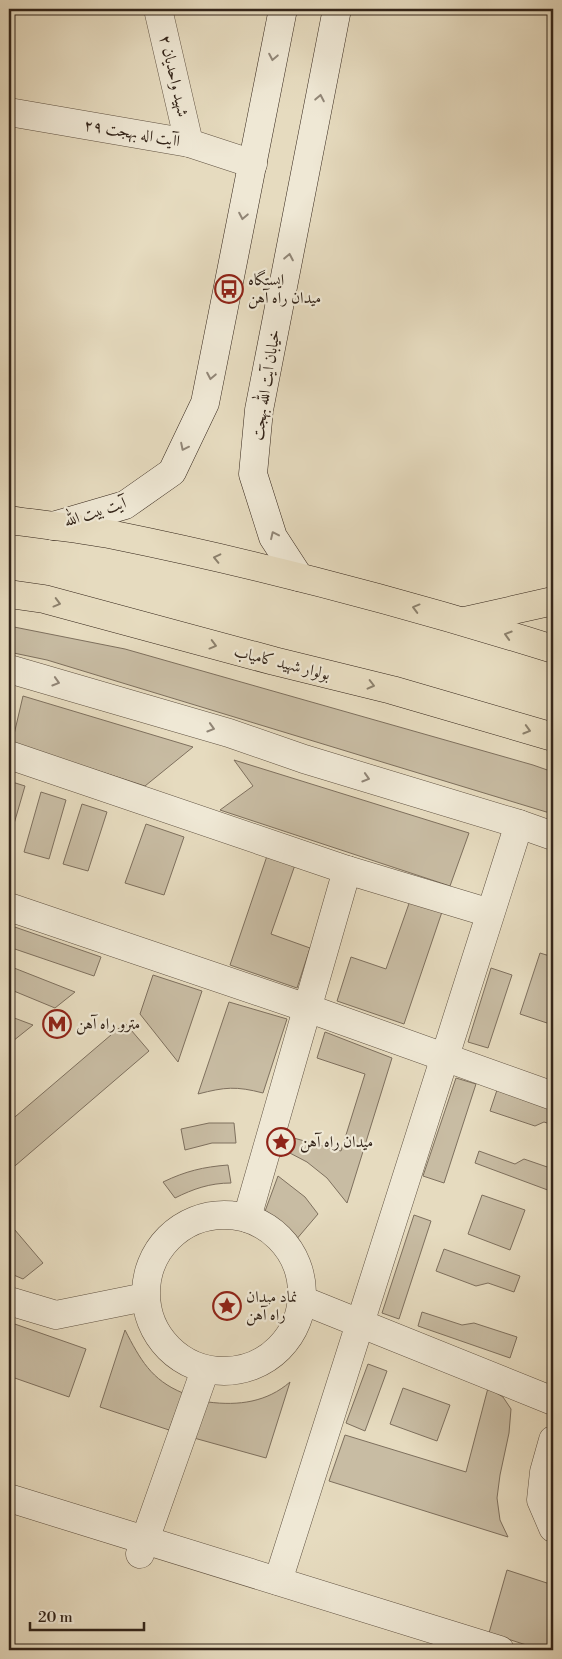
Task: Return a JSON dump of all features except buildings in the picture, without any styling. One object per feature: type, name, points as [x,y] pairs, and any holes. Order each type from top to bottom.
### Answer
[{"type":"main road","points":[[9,520],[112,535],[299,577],[463,621],[553,649]]},
{"type":"main road","name":"بولوار شهید کامیاب","points":[[9,594],[44,599],[274,662],[392,690],[553,737]]},
{"type":"main road","points":[[463,621],[553,601]]},
{"type":"street","name":"شهید واحدیان ۲","points":[[158,9],[189,143]]},
{"type":"street","points":[[253,164],[283,9]]},
{"type":"street","name":"خیابان آیت الله بهجت","points":[[299,577],[273,537],[253,474],[259,410],[337,9]]},
{"type":"street","name":"اآیت اله بهجت ۲۹","points":[[9,112],[189,143],[253,164]]},
{"type":"street","name":"آیت بیت الله","points":[[52,526],[125,505],[172,472],[206,403],[253,164]]},
{"type":"street","points":[[9,669],[210,728],[553,836]]},
{"type":"street","points":[[9,756],[347,870],[490,913]]},
{"type":"street","points":[[278,1581],[519,824]]},
{"type":"street","points":[[247,1218],[347,870]]},
{"type":"street","points":[[9,907],[307,1008],[553,1096]]},
{"type":"street","points":[[222,1214],[247,1218],[270,1230],[289,1249],[300,1273],[302,1300],[296,1326],[280,1348],[258,1364],[232,1371],[205,1370],[182,1360],[163,1343],[151,1322],[145,1298],[148,1273],[158,1250],[176,1232],[197,1219],[222,1214]]},
{"type":"street","points":[[9,1300],[56,1315],[145,1298]]},
{"type":"street","points":[[302,1300],[553,1401]]},
{"type":"street","points":[[142,1547],[205,1370]]},
{"type":"street","points":[[553,1440],[544,1472],[541,1500],[553,1528]]},
{"type":"street","points":[[9,1498],[142,1547],[278,1581],[500,1650]]},
{"type":"shaded area","points":[[9,626],[125,649],[533,765],[553,772],[553,814],[47,660],[9,652]]},
{"type":"shaded area","points":[[23,696],[193,747],[145,786],[12,743]]},
{"type":"shaded area","points":[[234,760],[469,833],[450,886],[220,810],[253,786]]},
{"type":"shaded area","points":[[9,781],[25,786],[9,841]]},
{"type":"shaded area","points":[[41,792],[66,800],[49,859],[24,852]]},
{"type":"shaded area","points":[[82,804],[107,812],[88,871],[63,864]]},
{"type":"shaded area","points":[[146,824],[184,837],[164,895],[125,883]]},
{"type":"shaded area","points":[[268,853],[296,862],[271,934],[310,948],[297,988],[230,965]]},
{"type":"shaded area","points":[[412,895],[444,906],[404,1024],[337,1001],[351,957],[386,969]]},
{"type":"shaded area","points":[[9,925],[101,957],[94,976],[9,947]]},
{"type":"shaded area","points":[[540,953],[553,957],[553,1025],[520,1014]]},
{"type":"shaded area","points":[[9,966],[75,992],[55,1008],[9,989]]},
{"type":"shaded area","points":[[491,968],[512,975],[488,1048],[468,1042]]},
{"type":"shaded area","points":[[153,975],[202,991],[178,1062],[140,1014]]},
{"type":"shaded area","points":[[229,1002],[287,1019],[263,1093],[231,1088],[198,1094]]},
{"type":"shaded area","points":[[9,1016],[33,1025],[13,1041],[9,1039]]},
{"type":"shaded area","points":[[125,1023],[149,1051],[9,1171],[9,1122]]},
{"type":"shaded area","points":[[325,1032],[392,1058],[347,1203],[327,1178],[307,1162],[286,1151],[290,1137],[341,1151],[365,1074],[317,1058]]},
{"type":"shaded area","points":[[456,1078],[476,1084],[444,1183],[423,1176]]},
{"type":"shaded area","points":[[497,1090],[553,1109],[553,1125],[544,1122],[535,1126],[490,1111]]},
{"type":"shaded area","points":[[209,1123],[234,1123],[236,1143],[212,1143],[185,1150],[181,1129]]},
{"type":"shaded area","points":[[479,1151],[515,1164],[524,1159],[553,1169],[553,1192],[475,1163]]},
{"type":"shaded area","points":[[228,1165],[231,1183],[202,1187],[175,1198],[163,1182],[195,1170]]},
{"type":"shaded area","points":[[278,1176],[305,1197],[318,1214],[295,1241],[283,1228],[264,1214]]},
{"type":"shaded area","points":[[482,1195],[525,1210],[510,1250],[468,1234]]},
{"type":"shaded area","points":[[414,1215],[431,1221],[399,1319],[382,1313]]},
{"type":"shaded area","points":[[9,1223],[43,1263],[23,1279],[9,1273]]},
{"type":"shaded area","points":[[444,1249],[520,1276],[514,1292],[488,1283],[476,1286],[436,1271]]},
{"type":"shaded area","points":[[422,1312],[462,1325],[474,1323],[517,1337],[510,1358],[418,1326]]},
{"type":"shaded area","points":[[9,1322],[86,1349],[69,1397],[9,1376]]},
{"type":"shaded area","points":[[125,1330],[148,1368],[163,1382],[183,1393],[169,1430],[100,1407]]},
{"type":"shaded area","points":[[368,1364],[387,1371],[365,1431],[346,1423]]},
{"type":"shaded area","points":[[290,1382],[266,1458],[194,1438],[208,1402],[242,1403],[252,1401],[272,1394]]},
{"type":"shaded area","points":[[403,1388],[450,1405],[437,1441],[390,1424]]},
{"type":"shaded area","points":[[488,1388],[503,1397],[511,1409],[509,1433],[497,1498],[500,1520],[508,1537],[329,1481],[345,1435],[466,1472]]},
{"type":"shaded area","points":[[507,1570],[553,1585],[553,1650],[542,1650],[489,1633]]},
{"type":"place","name":"ایستگاه میدان راه آهن","points":[[229,289]]},
{"type":"place","name":"مترو راه آهن","points":[[57,1024]]},
{"type":"place","name":"میدان راه آهن","points":[[281,1142]]},
{"type":"place","name":"نماد میدان راه آهن","points":[[227,1306]]}]
